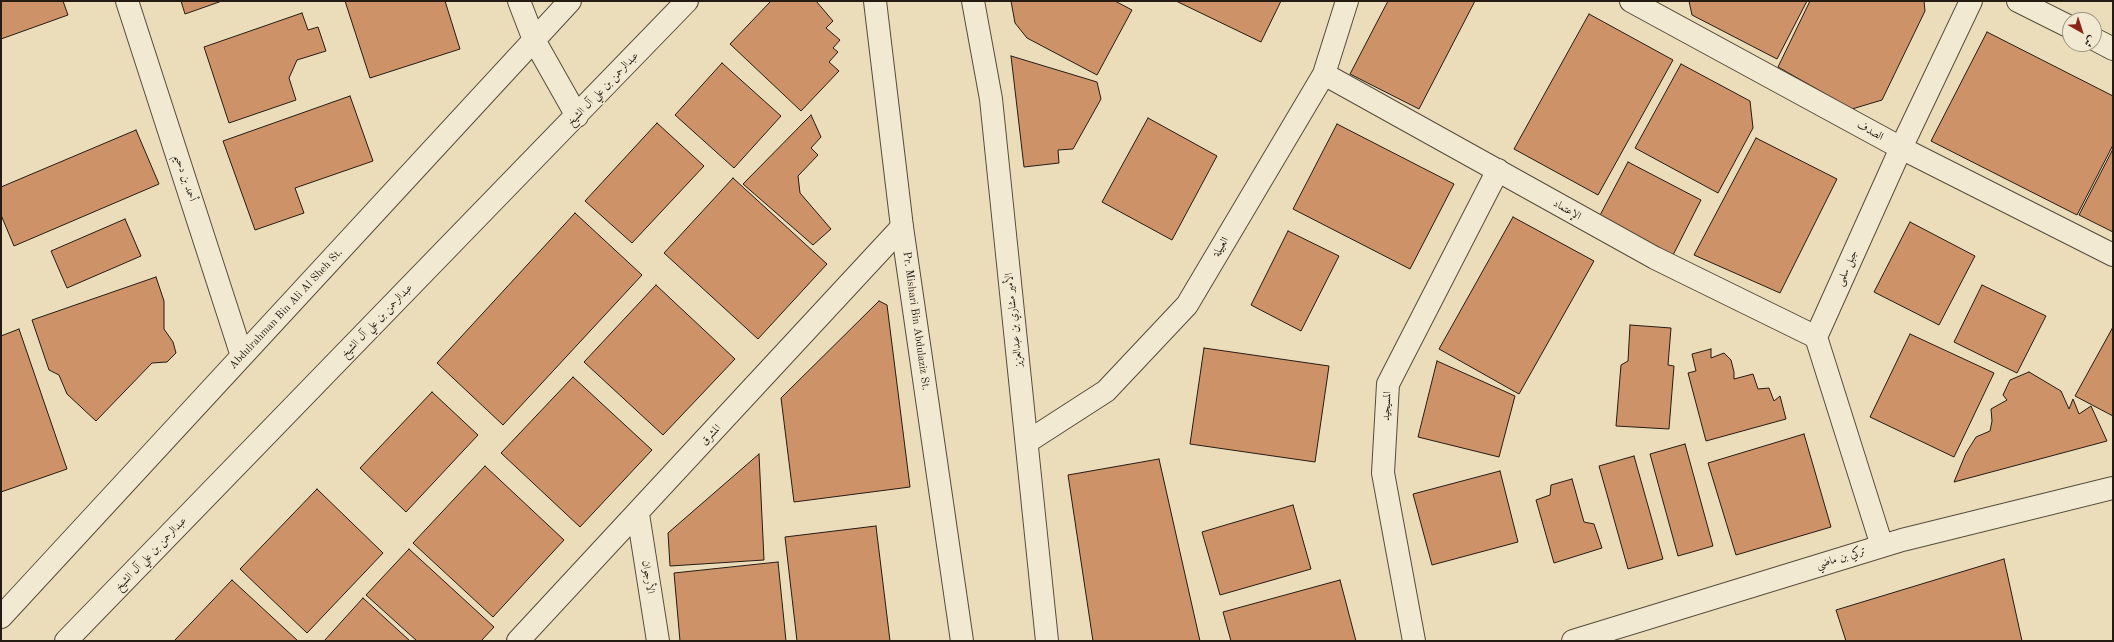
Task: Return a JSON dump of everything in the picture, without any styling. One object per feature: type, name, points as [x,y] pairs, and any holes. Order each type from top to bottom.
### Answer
[{"type":"street","name":"أحمد بن دحيم","points":[[127,1],[242,356]]},
{"type":"street","points":[[519,1],[534,40],[577,116]]},
{"type":"street","name":"Abdulrahman Bin Ali Al Sheh St.","points":[[1,617],[570,1]]},
{"type":"street","name":"عبدالرحمن بن علي آل الشيخ","points":[[66,641],[687,1]]},
{"type":"street","name":"Pr. Mishari Bin Abdulaziz St.","points":[[875,1],[902,227],[962,641]]},
{"type":"street","name":"الأمير مشاري بن عبدالعزيز","points":[[973,1],[991,100],[1028,442],[1047,641]]},
{"type":"street","name":"العبيلة","points":[[1028,442],[1106,391],[1187,305],[1324,74],[1347,1]]},
{"type":"street","name":"الصدف","points":[[1631,1],[1654,6],[1901,148],[2113,255]]},
{"type":"street","name":"جبل سلمى","points":[[1816,337],[1901,148],[1971,1]]},
{"type":"street","points":[[2018,1],[2062,23]]},
{"type":"street","points":[[2102,43],[2113,49]]},
{"type":"street","name":"الإعتماد","points":[[1324,74],[1655,258],[1816,337]]},
{"type":"street","name":"المسيجيد","points":[[1414,641],[1382,473],[1388,384],[1498,170]]},
{"type":"street","name":"المشرق","points":[[518,641],[638,514],[902,227]]},
{"type":"street","points":[[1816,337],[1882,546]]},
{"type":"street","name":"تركي بن ماضي","points":[[1573,641],[1882,546],[2113,488]]},
{"type":"street","name":"الأرجوان","points":[[638,514],[658,641]]},
{"type":"building","points":[[1,1],[63,1],[68,15],[1,39]]},
{"type":"building","points":[[181,1],[222,1],[185,14]]},
{"type":"building","points":[[345,1],[445,1],[460,49],[370,78]]},
{"type":"building","points":[[771,1],[816,1],[833,21],[826,28],[840,40],[833,48],[838,52],[829,62],[839,71],[801,111],[730,44]]},
{"type":"building","points":[[1011,1],[1115,1],[1132,10],[1097,75],[1027,38],[1015,23]]},
{"type":"building","points":[[1176,1],[1281,1],[1261,42]]},
{"type":"building","points":[[1388,1],[1475,1],[1419,109],[1350,74]]},
{"type":"building","points":[[1689,1],[1807,1],[1777,59],[1692,15]]},
{"type":"building","points":[[1810,1],[1924,1],[1925,11],[1882,100],[1852,109],[1778,67]]},
{"type":"building","points":[[302,13],[308,30],[318,27],[326,51],[297,60],[289,78],[296,100],[229,123],[204,47]]},
{"type":"building","points":[[1589,14],[1673,60],[1598,195],[1514,149]]},
{"type":"building","points":[[1987,32],[2113,96],[2113,145],[2077,215],[1931,141]]},
{"type":"building","points":[[1011,56],[1097,82],[1101,99],[1073,149],[1058,150],[1059,163],[1024,167]]},
{"type":"building","points":[[722,63],[781,116],[734,168],[675,115]]},
{"type":"building","points":[[1681,64],[1750,101],[1753,128],[1718,193],[1635,148]]},
{"type":"building","points":[[350,96],[373,161],[295,188],[304,213],[255,230],[223,141]]},
{"type":"building","points":[[811,115],[821,137],[811,148],[818,155],[798,176],[800,193],[831,229],[813,245],[743,184]]},
{"type":"building","points":[[1148,118],[1217,156],[1172,240],[1102,202]]},
{"type":"building","points":[[657,123],[704,166],[632,243],[585,201]]},
{"type":"building","points":[[1337,124],[1454,184],[1410,269],[1293,209]]},
{"type":"building","points":[[136,130],[159,184],[14,246],[1,215],[1,187]]},
{"type":"building","points":[[1756,138],[1837,179],[1780,293],[1694,255]]},
{"type":"building","points":[[2113,149],[2113,232],[2079,215]]},
{"type":"building","points":[[1628,162],[1701,200],[1672,257],[1598,219]]},
{"type":"building","points":[[733,178],[827,264],[758,339],[664,253]]},
{"type":"building","points":[[575,213],[642,275],[503,425],[437,363]]},
{"type":"building","points":[[1513,217],[1594,261],[1519,394],[1439,349]]},
{"type":"building","points":[[125,219],[141,256],[67,288],[51,251]]},
{"type":"building","points":[[1910,222],[1975,256],[1939,325],[1874,292]]},
{"type":"building","points":[[1288,231],[1339,256],[1301,331],[1251,305]]},
{"type":"building","points":[[156,277],[164,301],[164,329],[173,342],[176,353],[167,362],[152,363],[96,421],[67,394],[59,375],[49,370],[32,320]]},
{"type":"building","points":[[656,285],[735,359],[663,435],[584,362]]},
{"type":"building","points":[[1982,285],[2046,316],[2017,373],[1954,342]]},
{"type":"building","points":[[879,301],[887,305],[910,487],[794,502],[781,398]]},
{"type":"building","points":[[1630,325],[1671,328],[1668,365],[1674,366],[1669,429],[1616,426],[1621,365],[1628,361]]},
{"type":"building","points":[[2113,327],[2113,416],[2075,396]]},
{"type":"building","points":[[19,329],[67,469],[1,492],[1,336]]},
{"type":"building","points":[[1910,334],[1994,373],[1954,457],[1870,417]]},
{"type":"building","points":[[1204,348],[1329,366],[1315,462],[1190,444]]},
{"type":"building","points":[[1711,349],[1711,358],[1724,353],[1731,360],[1734,379],[1753,374],[1758,389],[1769,388],[1774,401],[1780,396],[1786,419],[1706,441],[1688,373],[1696,371],[1692,354]]},
{"type":"building","points":[[1437,361],[1515,396],[1499,457],[1418,437]]},
{"type":"building","points":[[2029,372],[2061,391],[2069,409],[2073,399],[2079,414],[2091,406],[2107,441],[1954,482],[1966,453],[1976,437],[1990,431],[1992,421],[1991,409],[2007,400],[2003,395],[2010,380]]},
{"type":"building","points":[[573,377],[652,450],[580,527],[501,453]]},
{"type":"building","points":[[432,392],[478,435],[406,512],[360,468]]},
{"type":"building","points":[[1804,434],[1831,527],[1736,555],[1708,463]]},
{"type":"building","points":[[1685,444],[1713,546],[1678,556],[1650,454]]},
{"type":"building","points":[[759,454],[764,560],[670,566],[668,533]]},
{"type":"building","points":[[1634,456],[1663,559],[1628,569],[1599,466]]},
{"type":"building","points":[[1159,459],[1200,641],[1093,641],[1068,475]]},
{"type":"building","points":[[485,466],[564,540],[493,617],[413,543]]},
{"type":"building","points":[[1500,471],[1518,542],[1432,565],[1413,494]]},
{"type":"building","points":[[1572,479],[1584,522],[1594,524],[1602,548],[1554,563],[1536,500],[1550,495],[1551,485]]},
{"type":"building","points":[[317,489],[383,553],[307,633],[240,569]]},
{"type":"building","points":[[1293,505],[1311,569],[1220,595],[1202,532]]},
{"type":"building","points":[[876,526],[890,641],[797,641],[785,537]]},
{"type":"building","points":[[409,549],[494,627],[481,641],[417,641],[366,595]]},
{"type":"building","points":[[2004,559],[2022,641],[1846,641],[1836,610]]},
{"type":"building","points":[[778,562],[786,641],[680,641],[674,573]]},
{"type":"building","points":[[232,580],[298,641],[174,641]]},
{"type":"building","points":[[1340,580],[1356,641],[1231,641],[1223,612]]},
{"type":"building","points":[[363,598],[410,641],[324,641]]}]
